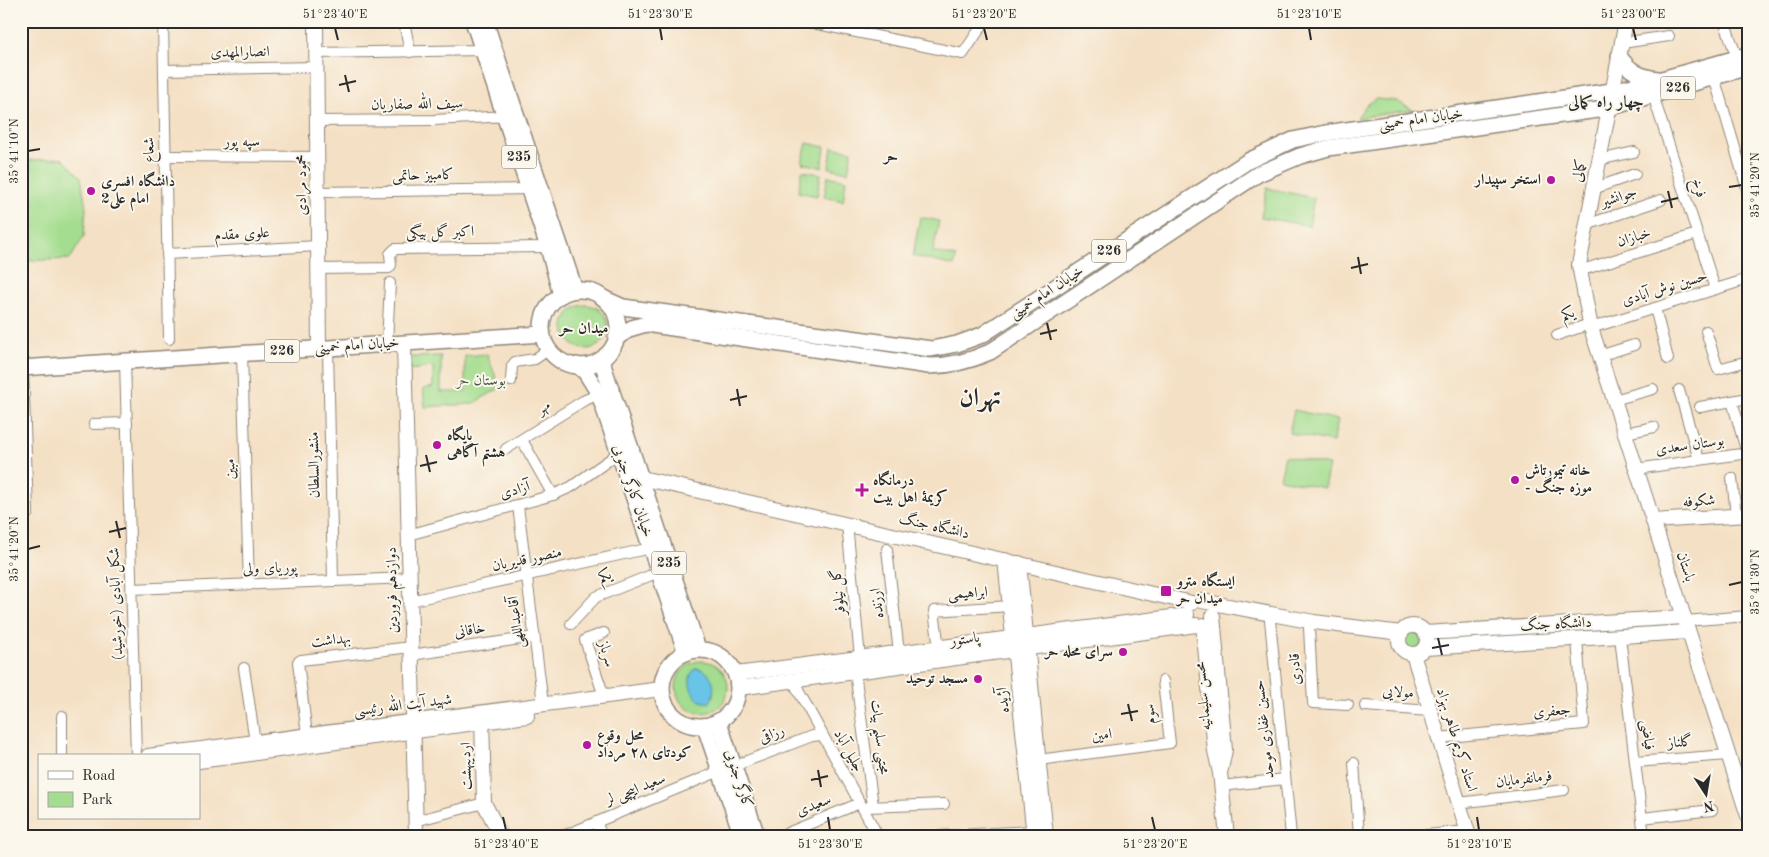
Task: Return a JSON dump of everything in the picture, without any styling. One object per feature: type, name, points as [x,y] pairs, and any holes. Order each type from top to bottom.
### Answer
[{"type":"main road","name":"محمود مرادی","points":[[316,21],[318,246],[323,348]]},
{"type":"main road","name":"235","points":[[473,21],[483,50],[511,115],[568,292]]},
{"type":"main road","name":"235","points":[[485,21],[529,189],[548,247],[568,292]]},
{"type":"main road","name":"کمالی","points":[[1590,326],[1579,271],[1586,225],[1626,21]]},
{"type":"main road","points":[[1620,49],[1628,68],[1635,74],[1662,80]]},
{"type":"main road","name":"226","points":[[1609,108],[1714,78],[1744,60]]},
{"type":"main road","name":"226","points":[[1612,91],[1744,60]]},
{"type":"main road","name":"خیابان امام خمینی","points":[[603,298],[623,307],[931,349],[957,344],[982,335],[1248,161],[1293,140],[1326,133],[1612,91]]},
{"type":"main road","name":"خیابان امام خمینی","points":[[616,338],[632,328],[646,324],[929,366],[945,366],[990,352],[1258,174],[1300,156],[1328,148],[1609,108]]},
{"type":"main road","points":[[1326,133],[1321,136],[1320,141],[1322,146],[1328,148]]},
{"type":"main road","points":[[1092,263],[1100,265],[1104,270],[1101,278]]},
{"type":"main road","points":[[568,292],[593,292],[603,298],[615,313],[618,325],[612,347],[606,355],[592,363],[577,365],[561,360],[549,349],[542,334],[542,322],[552,302],[568,292]]},
{"type":"main road","name":"باستان","points":[[1590,326],[1728,755],[1743,790],[1748,816]]},
{"type":"main road","name":"خیابان امام خمینی","points":[[22,368],[542,334]]},
{"type":"main road","name":"دوازدهم فروردین","points":[[404,343],[416,836]]},
{"type":"main road","name":"خیابان کارگر جنوبی","points":[[606,355],[603,361],[604,368],[640,476],[692,651]]},
{"type":"main road","name":"خیابان کارگر جنوبی","points":[[577,365],[586,373],[599,394],[659,572],[692,651]]},
{"type":"main road","name":"دانشگاه جنگ","points":[[640,476],[646,479],[1176,599],[1199,613],[1270,620],[1309,628],[1400,636]]},
{"type":"main road","name":"شکوفه","points":[[1653,521],[1742,515]]},
{"type":"main road","name":"آژیده","points":[[1012,562],[1010,606],[1020,643],[1038,760],[1038,834]]},
{"type":"main road","name":"آژیده","points":[[1012,562],[1038,834]]},
{"type":"main road","name":"دانشگاه جنگ","points":[[1199,613],[1314,622],[1400,636]]},
{"type":"main road","name":"پاستور","points":[[737,681],[793,681],[855,672],[884,662],[1020,643],[1199,613]]},
{"type":"main road","name":"محسن سلیمانیه","points":[[1199,613],[1227,836]]},
{"type":"main road","name":"دانشگاه جنگ","points":[[1425,633],[1686,623]]},
{"type":"main road","name":"دانشگاه جنگ","points":[[1419,651],[1620,637],[1686,623]]},
{"type":"main road","points":[[1411,626],[1419,628],[1425,633],[1427,641],[1419,651],[1404,651],[1400,644],[1400,636],[1411,626]]},
{"type":"main road","name":"پاستور","points":[[737,681],[860,658],[884,662],[899,653],[939,648],[997,646]]},
{"type":"main road","points":[[692,651],[715,653],[724,658],[731,665],[737,681],[735,704],[731,711],[719,722],[705,726],[692,726],[681,722],[671,714],[662,693],[663,678],[668,667],[676,658],[692,651]]},
{"type":"main road","name":"استاد کریم طاهر بهزاد","points":[[1419,651],[1430,711],[1468,834]]},
{"type":"main road","name":"شهید آیت الله رئیسی","points":[[482,717],[542,704],[604,696],[662,693]]},
{"type":"main road","name":"شهید آیت الله رئیسی","points":[[200,761],[413,726],[662,693]]},
{"type":"main road","name":"اردیبهشت","points":[[482,717],[484,803],[501,836]]},
{"type":"main road","name":"کارگر جنوبی","points":[[719,722],[742,836]]},
{"type":"main road","name":"شهید آیت الله رئیسی","points":[[163,754],[307,735],[413,726]]},
{"type":"main road","name":"کارگر جنوبی","points":[[705,726],[727,769],[757,836]]},
{"type":"street","name":"شعاع","points":[[163,21],[169,339]]},
{"type":"street","points":[[404,21],[410,52]]},
{"type":"street","points":[[803,21],[963,54],[986,21]]},
{"type":"street","points":[[1726,26],[1744,60]]},
{"type":"street","points":[[1620,49],[1669,36]]},
{"type":"street","name":"انصارالمهدی","points":[[164,70],[410,52],[483,50]]},
{"type":"street","points":[[1714,78],[1748,192]]},
{"type":"street","name":"فرخ","points":[[1653,95],[1715,289]]},
{"type":"street","name":"سیف الله صفاریان","points":[[317,121],[434,120],[511,115]]},
{"type":"street","points":[[1599,160],[1634,152]]},
{"type":"street","name":"سپه پور","points":[[165,156],[318,157]]},
{"type":"street","points":[[1593,189],[1635,174]]},
{"type":"street","name":"کامبیز حاتمی","points":[[318,192],[529,189]]},
{"type":"street","name":"جوانشیر","points":[[1586,225],[1661,200]]},
{"type":"street","name":"خبازان","points":[[1579,271],[1697,234]]},
{"type":"street","name":"علوی مقدم","points":[[167,254],[318,246]]},
{"type":"street","name":"اکبر گل بیگی","points":[[319,269],[389,268],[391,265],[390,254],[395,249],[548,247]]},
{"type":"street","name":"حسین نوش آبادی","points":[[1590,326],[1748,279]]},
{"type":"street","points":[[387,344],[390,284]]},
{"type":"street","points":[[1655,308],[1668,359]]},
{"type":"street","name":"یکم","points":[[1557,335],[1590,326]]},
{"type":"street","points":[[1706,331],[1718,369],[1748,362]]},
{"type":"street","points":[[1599,356],[1634,345]]},
{"type":"street","name":"منشورالسلطان","points":[[323,348],[333,581]]},
{"type":"street","points":[[511,380],[512,364],[535,359],[549,349]]},
{"type":"street","name":"مبین","points":[[242,353],[248,585]]},
{"type":"street","name":"شکل آبادی (خورشید)","points":[[125,361],[136,754]]},
{"type":"street","points":[[22,368],[28,514]]},
{"type":"street","points":[[1614,400],[1654,389]]},
{"type":"street","points":[[1679,390],[1699,460]]},
{"type":"street","name":"مهر","points":[[506,449],[583,401],[599,394]]},
{"type":"street","points":[[1700,407],[1748,398]]},
{"type":"street","points":[[1732,401],[1748,453]]},
{"type":"street","points":[[94,424],[127,423]]},
{"type":"street","points":[[1625,433],[1654,426]]},
{"type":"street","points":[[522,440],[553,495]]},
{"type":"street","name":"آزادی","points":[[408,535],[553,495],[571,486],[619,453]]},
{"type":"street","name":"بوستان سعدى","points":[[1636,469],[1748,453]]},
{"type":"street","points":[[1732,478],[1742,515]]},
{"type":"street","name":"آقاعبداللهی","points":[[518,506],[542,704]]},
{"type":"street","name":"گل نیلوفر","points":[[847,524],[859,604],[860,658]]},
{"type":"street","name":"منصور قدیریان","points":[[410,601],[651,548]]},
{"type":"street","name":"ارزنده","points":[[887,549],[899,653]]},
{"type":"street","name":"یکم","points":[[571,624],[596,597],[659,572]]},
{"type":"street","name":"پوریای ولی","points":[[132,589],[409,578]]},
{"type":"street","name":"ابراهیمی","points":[[939,648],[934,611],[1010,606]]},
{"type":"street","points":[[1686,623],[1748,616]]},
{"type":"street","name":"حسین غفاری موحد","points":[[1270,620],[1291,836]]},
{"type":"street","name":"قادری","points":[[1309,628],[1313,703],[1348,705]]},
{"type":"street","name":"سرباز","points":[[604,632],[585,640],[604,696]]},
{"type":"street","name":"خاقانی","points":[[411,651],[534,637]]},
{"type":"street","name":"فیاضی","points":[[1620,637],[1644,835]]},
{"type":"street","name":"جعفری","points":[[1438,738],[1584,724],[1577,640]]},
{"type":"street","name":"بهداشت","points":[[307,735],[298,662],[301,660],[411,651]]},
{"type":"street","points":[[244,668],[254,742]]},
{"type":"street","name":"مجتبی سلیم بیات","points":[[855,672],[865,806]]},
{"type":"street","name":"جلیل آباد","points":[[793,681],[865,806],[878,836]]},
{"type":"street","name":"سوم","points":[[1163,681],[1170,743]]},
{"type":"street","name":"مولایی","points":[[1365,706],[1430,711]]},
{"type":"street","points":[[62,716],[62,754]]},
{"type":"street","name":"رزاقی","points":[[727,769],[812,736],[822,734]]},
{"type":"street","name":"امین","points":[[1038,760],[1170,743]]},
{"type":"street","name":"گلناز","points":[[1635,762],[1728,755]]},
{"type":"street","points":[[1354,763],[1359,836]]},
{"type":"street","name":"سعید ایپچی لر","points":[[563,836],[727,769]]},
{"type":"street","points":[[1220,779],[1285,779]]},
{"type":"street","name":"فرمانفرمایان","points":[[1458,803],[1564,790]]},
{"type":"street","points":[[415,821],[484,803]]},
{"type":"street","points":[[865,806],[944,804]]},
{"type":"street","name":"سعیدی","points":[[780,836],[865,806]]},
{"type":"street","points":[[1642,818],[1712,810]]},
{"type":"street","points":[[596,822],[602,836]]},
{"type":"street","points":[[936,836],[1038,834]]},
{"type":"street","points":[[1416,836],[1468,834]]},
{"type":"street","points":[[1629,836],[1644,835]]},
{"type":"green space","points":[[1376,99],[1397,101],[1412,110],[1357,118],[1365,106]]},
{"type":"green space","points":[[807,143],[825,147],[822,167],[802,163]]},
{"type":"green space","points":[[832,147],[852,151],[848,172],[829,168]]},
{"type":"green space","points":[[62,158],[81,177],[86,208],[84,236],[70,259],[21,261],[21,161]]},
{"type":"green space","points":[[802,171],[821,174],[817,196],[798,192]]},
{"type":"green space","points":[[828,176],[846,180],[843,201],[824,197]]},
{"type":"green space","points":[[1267,188],[1314,198],[1309,226],[1261,217]]},
{"type":"green space","points":[[920,217],[939,221],[933,252],[956,257],[954,266],[913,256]]},
{"type":"green space","points":[[582,305],[590,305],[602,311],[608,327],[602,343],[590,349],[582,349],[570,343],[564,331],[564,323],[570,311]]},
{"type":"green space","name":"بوستان حر","points":[[487,354],[500,388],[472,404],[425,407],[423,389],[433,387],[433,367],[410,370],[409,357],[441,356],[441,392],[465,392],[465,356]]},
{"type":"green space","points":[[1294,410],[1338,420],[1333,442],[1289,433]]},
{"type":"green space","points":[[1285,456],[1329,465],[1324,488],[1280,479]]},
{"type":"green space","points":[[1413,632],[1419,635],[1422,641],[1419,647],[1413,650],[1407,647],[1404,641],[1407,635]]},
{"type":"green space","points":[[697,661],[707,661],[717,665],[724,672],[728,687],[724,702],[717,709],[707,713],[697,713],[687,709],[680,702],[676,692],[676,682],[680,672],[687,665]]},
{"type":"water","points":[[696,668],[707,672],[713,681],[712,698],[709,703],[700,701],[691,689],[690,680]]},
{"type":"place","name":"استخر سپیدار","points":[[1551,180]]},
{"type":"place","name":"دانشگاه افسری امام علی2","points":[[91,191]]},
{"type":"place","name":"پایگاه هشتم آگاهی","points":[[437,445]]},
{"type":"place","name":"خانه تیمورتاش - موزه جنگ","points":[[1515,480]]},
{"type":"place","name":"درمانگاه کریمهٔ اهل بیت","points":[[862,490]]},
{"type":"place","name":"ایستگاه مترو میدان حر","points":[[1166,591]]},
{"type":"place","name":"سرای محله حر","points":[[1123,652]]},
{"type":"place","name":"مسجد توحید","points":[[978,679]]},
{"type":"place","name":"محل وقوع کودتای ۲۸ مرداد","points":[[587,745]]},
{"type":"district","name":"چهار راه کمالی","points":[[1606,103]]},
{"type":"district","name":"حر","points":[[891,157]]},
{"type":"district","name":"میدان حر","points":[[584,329]]},
{"type":"district","name":"تهران","points":[[980,398]]}]
